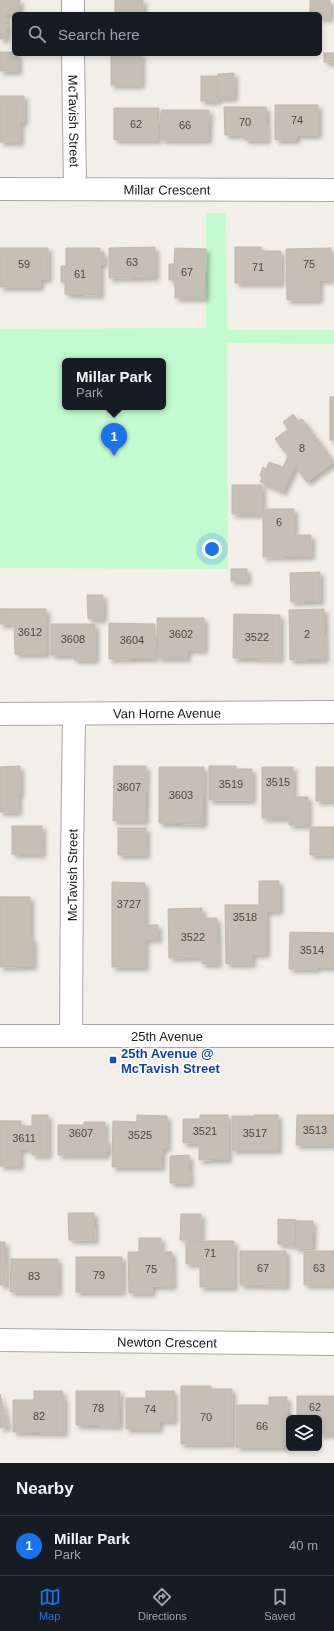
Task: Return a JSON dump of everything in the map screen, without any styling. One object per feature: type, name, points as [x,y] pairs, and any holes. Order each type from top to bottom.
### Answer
[{"type":"street","points":[[73,0],[73,12]]},
{"type":"street","name":"McTavish Street","points":[[73,56],[75,188]]},
{"type":"street","name":"Millar Crescent","points":[[0,189],[75,188],[334,190]]},
{"type":"street","name":"Van Horne Avenue","points":[[0,714],[334,712]]},
{"type":"street","name":"McTavish Street","points":[[71,1036],[74,714]]},
{"type":"street","name":"25th Avenue","points":[[0,1036],[334,1036]]},
{"type":"street","name":"Newton Crescent","points":[[0,1340],[334,1344]]},
{"type":"green space","points":[[206,213],[226,213],[227,330],[334,330],[334,344],[227,343],[228,569],[0,568],[0,329],[206,328]]},
{"type":"building","points":[[0,0],[20,0],[19,12],[5,14],[7,27],[5,39],[0,39]]},
{"type":"building","points":[[115,0],[143,0],[143,12],[115,12]]},
{"type":"building","points":[[310,0],[330,0],[330,18],[322,18],[322,12],[310,12]]},
{"type":"building","points":[[0,52],[12,52],[12,56],[18,56],[18,71],[0,71]]},
{"type":"building","points":[[324,53],[334,53],[334,62],[324,62]]},
{"type":"building","points":[[111,56],[141,56],[141,85],[111,85]]},
{"type":"building","points":[[234,73],[234,98],[218,98],[218,74]]},
{"type":"building","points":[[201,76],[217,76],[217,101],[201,101]]},
{"type":"building","points":[[0,96],[24,96],[24,122],[20,122],[20,142],[0,142]]},
{"type":"building","points":[[275,105],[318,105],[318,135],[296,135],[296,140],[275,140]]},
{"type":"building","points":[[224,107],[266,107],[267,140],[245,140],[245,135],[225,135]]},
{"type":"building","points":[[114,108],[159,108],[158,140],[114,140]]},
{"type":"building","points":[[162,110],[209,110],[208,140],[162,140]]},
{"type":"building","points":[[155,247],[155,277],[109,278],[109,248]]},
{"type":"building","points":[[235,247],[261,247],[261,251],[281,251],[281,283],[235,283]]},
{"type":"building","points":[[0,248],[48,248],[48,279],[40,279],[40,287],[0,287]]},
{"type":"building","points":[[66,248],[100,248],[100,253],[104,253],[104,264],[100,264],[100,295],[65,294],[65,282],[61,282],[61,266],[66,266]]},
{"type":"building","points":[[175,248],[206,249],[205,298],[175,298],[175,280],[169,280],[169,264],[174,264]]},
{"type":"building","points":[[331,248],[331,280],[319,280],[319,300],[287,300],[286,249]]},
{"type":"building","points":[[330,397],[334,397],[334,440],[330,440]]},
{"type":"building","points":[[293,414],[298,421],[302,419],[334,462],[307,482],[295,466],[283,492],[260,482],[262,478],[260,475],[263,467],[266,469],[269,462],[283,467],[288,456],[275,439],[288,429],[283,422]]},
{"type":"building","points":[[232,485],[262,485],[262,514],[232,514]]},
{"type":"building","points":[[263,509],[294,509],[294,535],[311,535],[311,556],[263,557]]},
{"type":"building","points":[[231,569],[247,569],[247,581],[231,581]]},
{"type":"building","points":[[320,572],[320,601],[291,602],[290,573]]},
{"type":"building","points":[[87,595],[103,595],[103,619],[88,619]]},
{"type":"building","points":[[0,609],[46,609],[46,654],[15,654],[14,624],[0,624]]},
{"type":"building","points":[[324,609],[325,659],[290,660],[289,610]]},
{"type":"building","points":[[234,614],[280,615],[280,659],[233,658]]},
{"type":"building","points":[[157,618],[204,618],[204,650],[187,650],[187,658],[158,658]]},
{"type":"building","points":[[109,623],[155,624],[155,658],[109,659]]},
{"type":"building","points":[[51,624],[95,624],[95,660],[74,660],[74,655],[51,655]]},
{"type":"building","points":[[20,766],[20,794],[18,794],[18,812],[0,812],[0,767]]},
{"type":"building","points":[[114,766],[146,766],[145,821],[113,821]]},
{"type":"building","points":[[209,766],[236,766],[236,769],[252,769],[252,800],[209,800]]},
{"type":"building","points":[[159,767],[204,767],[203,824],[159,823]]},
{"type":"building","points":[[262,767],[293,767],[293,797],[308,797],[308,825],[289,825],[289,818],[262,818]]},
{"type":"building","points":[[316,767],[334,767],[334,801],[316,801]]},
{"type":"building","points":[[12,826],[42,826],[42,854],[12,854]]},
{"type":"building","points":[[310,827],[334,827],[333,855],[310,855]]},
{"type":"building","points":[[118,828],[146,828],[146,855],[118,855]]},
{"type":"building","points":[[259,881],[279,881],[279,911],[266,911],[266,954],[252,954],[252,964],[226,964],[225,905],[259,905]]},
{"type":"building","points":[[112,882],[145,883],[145,925],[158,925],[158,939],[145,939],[145,967],[112,967]]},
{"type":"building","points":[[0,897],[30,897],[30,939],[33,939],[33,966],[0,967]]},
{"type":"building","points":[[202,908],[202,918],[217,918],[218,964],[202,964],[202,957],[169,958],[168,909]]},
{"type":"building","points":[[290,932],[334,933],[334,967],[317,967],[317,969],[289,969]]},
{"type":"building","points":[[32,1115],[48,1115],[48,1155],[32,1155],[32,1149],[20,1149],[20,1166],[0,1166],[0,1121],[21,1121],[21,1126],[32,1126]]},
{"type":"building","points":[[137,1115],[167,1116],[167,1148],[162,1148],[161,1167],[112,1167],[113,1121],[137,1122]]},
{"type":"building","points":[[200,1115],[228,1115],[228,1159],[199,1160],[199,1143],[183,1143],[183,1119],[200,1119]]},
{"type":"building","points":[[278,1115],[278,1150],[232,1150],[232,1116]]},
{"type":"building","points":[[297,1115],[334,1115],[334,1145],[296,1145]]},
{"type":"building","points":[[84,1122],[105,1122],[105,1141],[108,1141],[108,1151],[106,1151],[106,1155],[58,1155],[58,1125],[84,1125]]},
{"type":"building","points":[[189,1155],[190,1183],[170,1183],[170,1156]]},
{"type":"building","points":[[68,1213],[94,1213],[95,1240],[69,1240]]},
{"type":"building","points":[[181,1214],[201,1214],[201,1240],[180,1240]]},
{"type":"building","points":[[278,1219],[296,1220],[296,1245],[278,1244]]},
{"type":"building","points":[[296,1221],[313,1221],[312,1248],[295,1248]]},
{"type":"building","points":[[139,1238],[161,1238],[161,1252],[172,1252],[173,1286],[152,1286],[152,1293],[129,1293],[128,1252],[139,1252]]},
{"type":"building","points":[[186,1241],[234,1241],[234,1287],[200,1287],[200,1264],[186,1264]]},
{"type":"building","points":[[0,1242],[5,1242],[6,1285],[0,1285]]},
{"type":"building","points":[[240,1251],[286,1251],[286,1286],[240,1285]]},
{"type":"building","points":[[304,1251],[334,1251],[334,1285],[304,1285]]},
{"type":"building","points":[[76,1257],[122,1257],[122,1292],[76,1292]]},
{"type":"building","points":[[11,1259],[58,1259],[58,1292],[10,1292]]},
{"type":"building","points":[[181,1386],[211,1386],[211,1389],[232,1389],[232,1444],[181,1444]]},
{"type":"building","points":[[34,1391],[62,1391],[62,1398],[64,1398],[64,1433],[13,1432],[13,1400],[34,1400]]},
{"type":"building","points":[[76,1391],[120,1391],[119,1426],[76,1425]]},
{"type":"building","points":[[146,1391],[174,1391],[174,1421],[159,1421],[159,1429],[126,1429],[126,1398],[146,1398]]},
{"type":"building","points":[[0,1394],[8,1426],[0,1428]]},
{"type":"building","points":[[297,1396],[334,1396],[334,1434],[322,1434],[322,1415],[297,1415]]},
{"type":"building","points":[[269,1397],[287,1397],[286,1447],[236,1447],[236,1405],[269,1405]]},
{"type":"place","name":"Millar Park","points":[[114,456]]},
{"type":"place","name":"25th Avenue @ McTavish Street","points":[[113,1060]]}]
